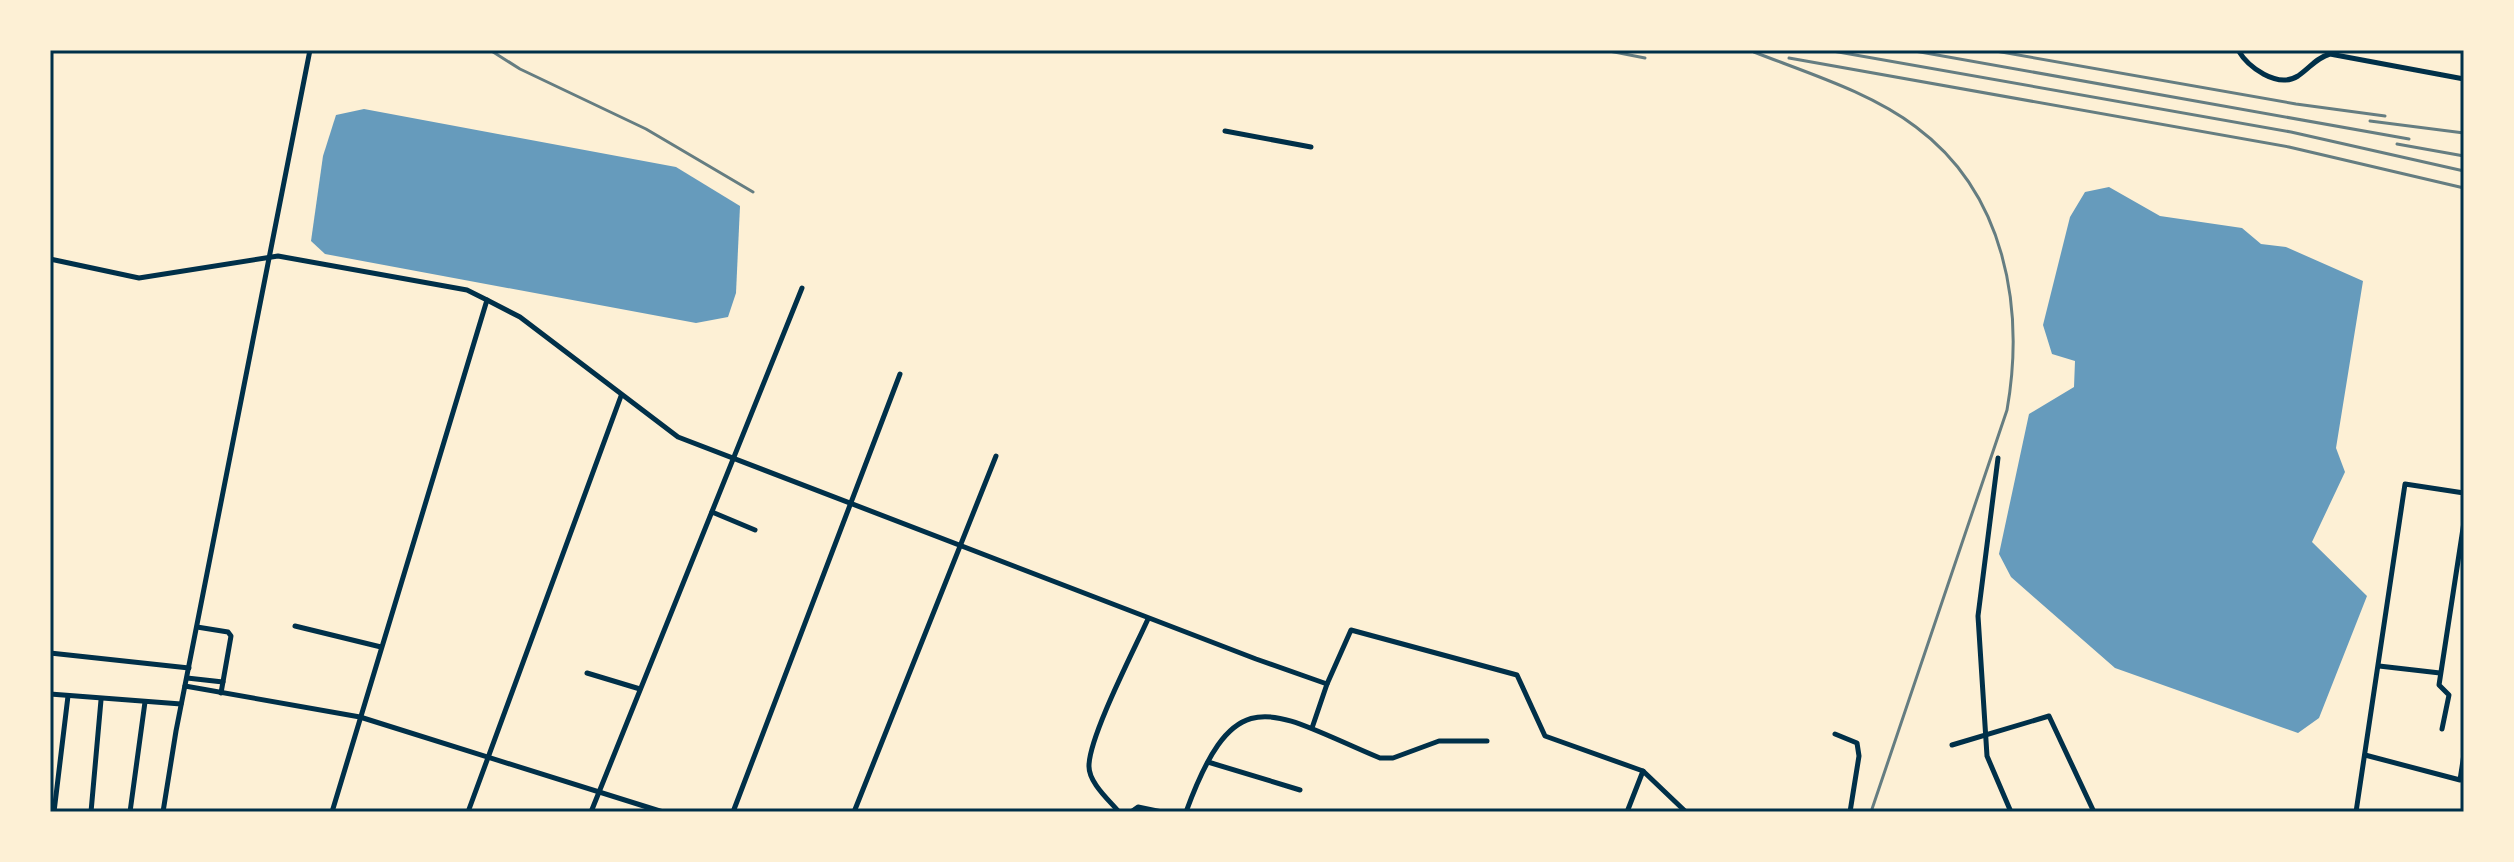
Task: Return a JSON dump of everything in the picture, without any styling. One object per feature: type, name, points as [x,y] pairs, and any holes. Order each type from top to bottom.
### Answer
[{"type":"street","points":[[163,812],[181,704],[310,50]]},
{"type":"street","points":[[2238,50],[2244,60],[2267,76],[2292,78],[2330,54],[2464,79]]},
{"type":"street","points":[[1225,131],[1311,147]]},
{"type":"street","points":[[50,259],[139,278],[270,257],[467,290],[520,317],[678,437],[1148,619],[1327,684]]},
{"type":"street","points":[[591,812],[802,288]]},
{"type":"street","points":[[332,812],[487,300]]},
{"type":"street","points":[[733,812],[900,374]]},
{"type":"street","points":[[468,812],[621,396]]},
{"type":"street","points":[[854,812],[996,456]]},
{"type":"street","points":[[1998,458],[1978,616],[1987,756],[2011,812]]},
{"type":"street","points":[[2356,812],[2405,484],[2464,493]]},
{"type":"street","points":[[712,512],[755,530]]},
{"type":"street","points":[[2442,729],[2449,695],[2439,685],[2440,673],[2464,522]]},
{"type":"street","points":[[1119,812],[1095,783],[1088,766],[1100,729],[1148,619]]},
{"type":"street","points":[[295,626],[381,647]]},
{"type":"street","points":[[197,627],[228,632],[231,636],[221,693]]},
{"type":"street","points":[[1312,728],[1351,630],[1517,675],[1545,736],[1643,771],[1686,812]]},
{"type":"street","points":[[50,653],[189,668]]},
{"type":"street","points":[[2379,666],[2440,673]]},
{"type":"street","points":[[587,673],[640,689]]},
{"type":"street","points":[[187,678],[223,682]]},
{"type":"street","points":[[185,686],[360,717],[663,812]]},
{"type":"street","points":[[50,694],[181,704]]},
{"type":"street","points":[[54,812],[68,696]]},
{"type":"street","points":[[91,812],[101,700]]},
{"type":"street","points":[[130,812],[145,702]]},
{"type":"street","points":[[1186,812],[1208,762],[1232,726],[1259,714],[1293,720],[1380,758],[1393,758],[1439,741],[1487,741]]},
{"type":"street","points":[[1952,745],[2049,716],[2094,812]]},
{"type":"street","points":[[1835,734],[1857,743],[1859,756],[1850,812]]},
{"type":"street","points":[[2365,755],[2460,780],[2464,754]]},
{"type":"street","points":[[1208,762],[1300,790]]},
{"type":"street","points":[[1627,812],[1643,771]]},
{"type":"street","points":[[1131,812],[1138,807],[1162,812]]},
{"type":"water","points":[[364,109],[676,167],[740,206],[736,293],[728,317],[696,323],[325,254],[311,241],[323,156],[336,115]]},
{"type":"water","points":[[2109,187],[2160,216],[2242,228],[2261,244],[2286,247],[2363,281],[2336,448],[2345,472],[2312,542],[2367,596],[2319,718],[2298,733],[2115,668],[2011,577],[1999,554],[2029,414],[2074,387],[2075,361],[2052,354],[2043,325],[2070,217],[2085,192]]},
{"type":"railway","points":[[490,50],[520,69],[646,129],[753,192]]},
{"type":"railway","points":[[1604,50],[1645,58]]},
{"type":"railway","points":[[1827,50],[2291,132],[2464,171]]},
{"type":"railway","points":[[1909,50],[2409,139]]},
{"type":"railway","points":[[1990,50],[2296,104],[2385,116]]},
{"type":"railway","points":[[1754,52],[1879,103],[1916,127],[1946,154],[1970,185],[1989,218],[2002,255],[2010,293],[2013,332],[2007,410],[1871,812]]},
{"type":"railway","points":[[1789,58],[2289,147],[2464,188]]},
{"type":"railway","points":[[2370,121],[2464,133]]},
{"type":"railway","points":[[2397,144],[2464,156]]}]
